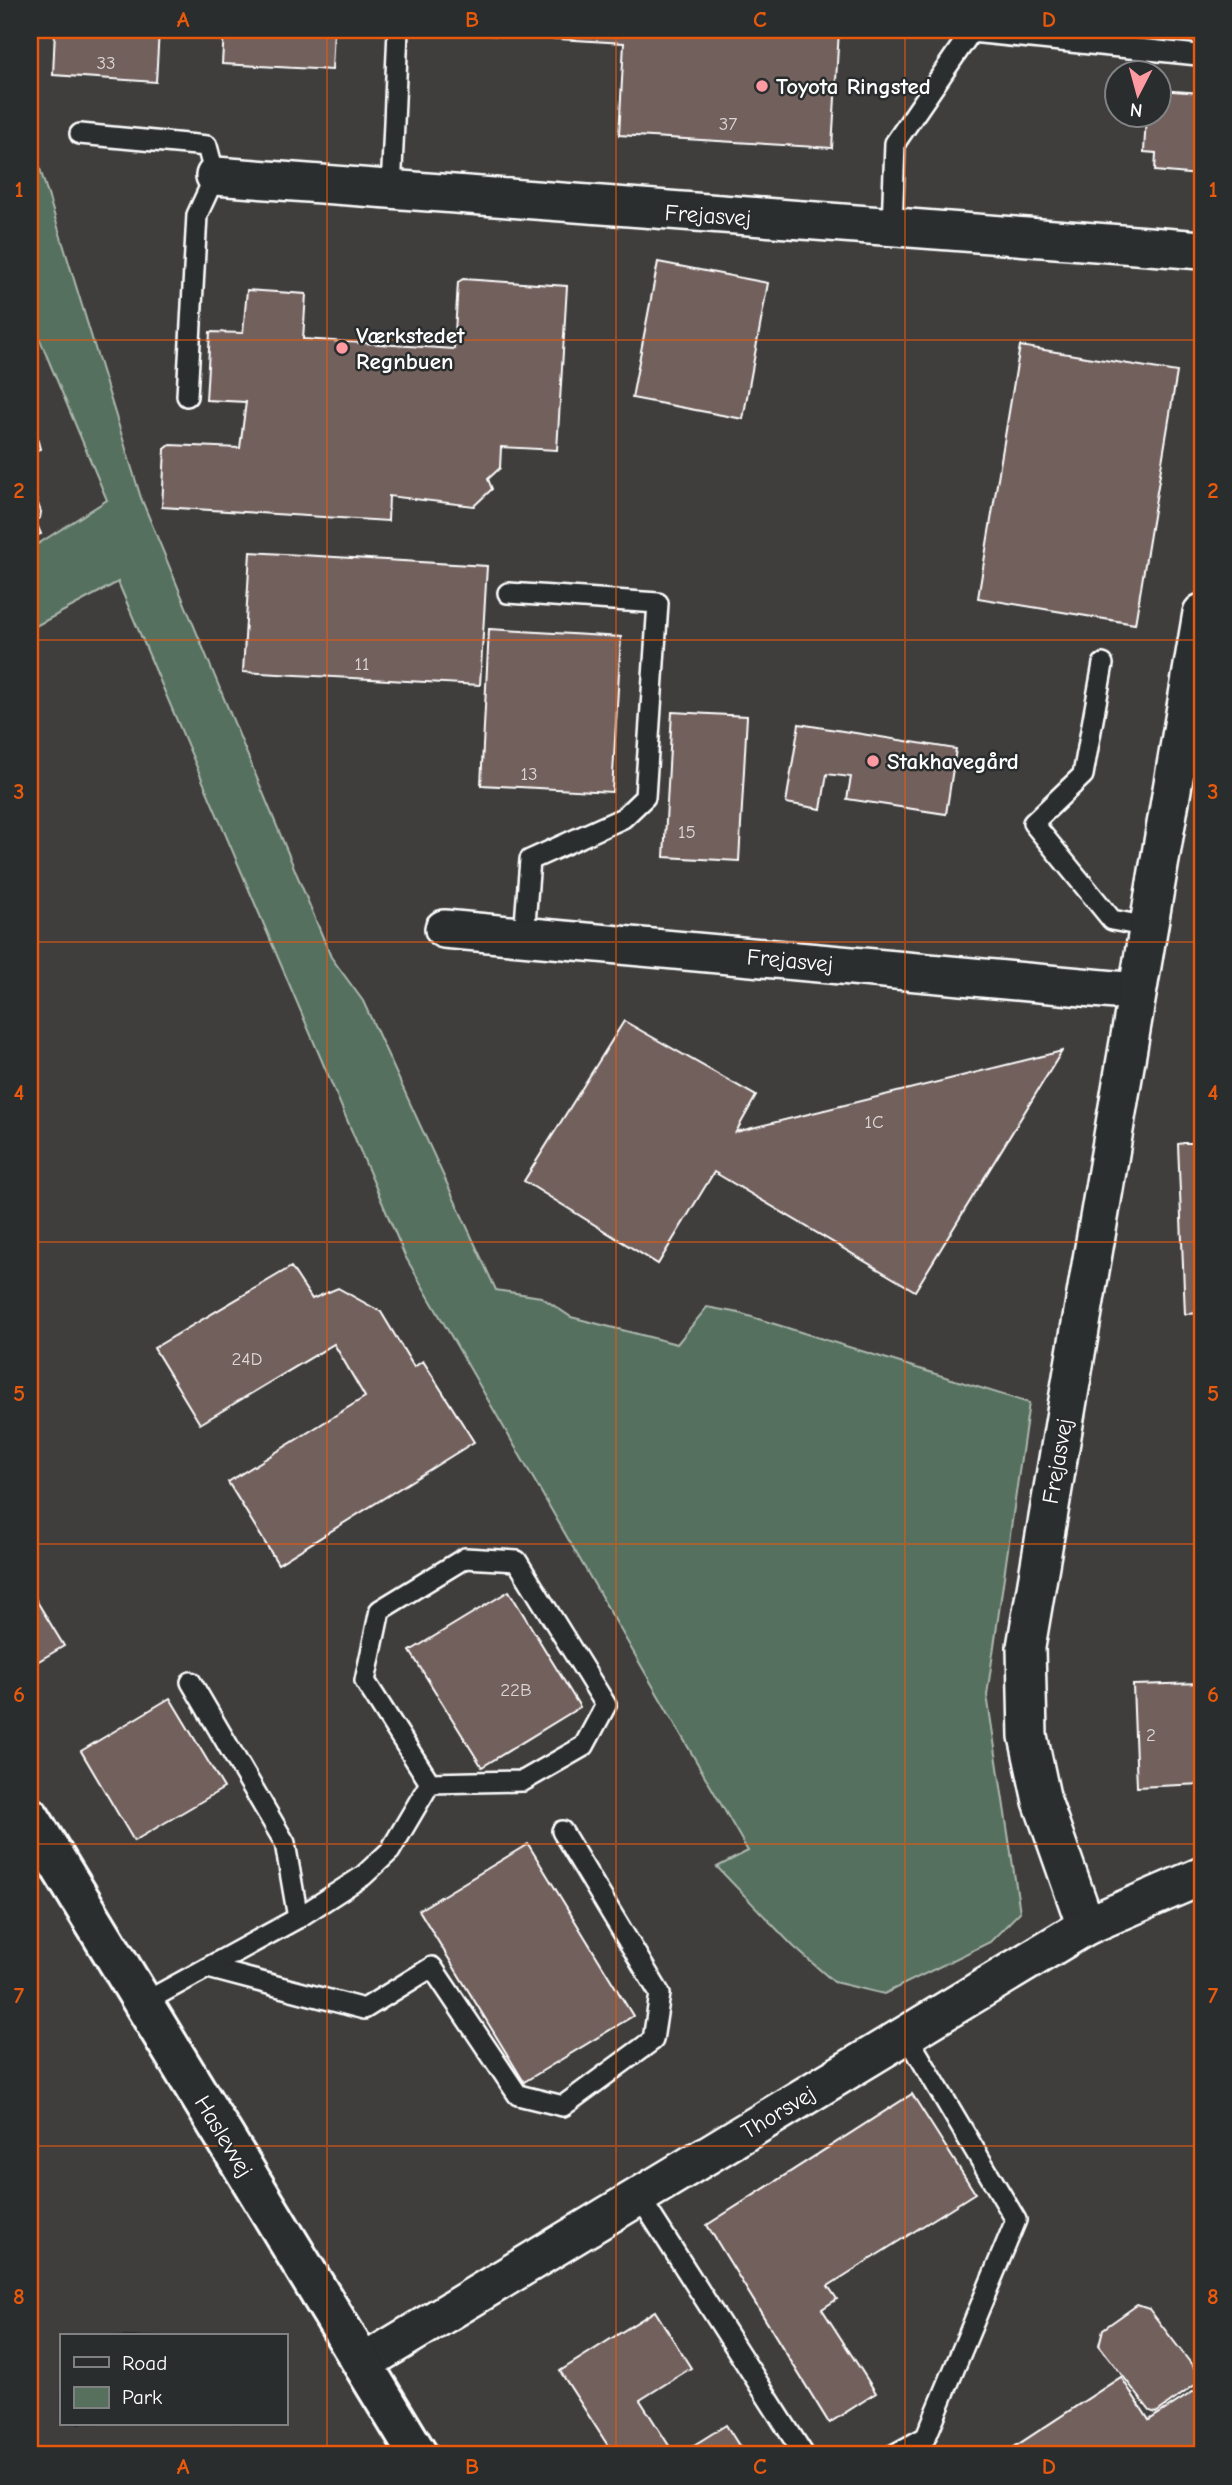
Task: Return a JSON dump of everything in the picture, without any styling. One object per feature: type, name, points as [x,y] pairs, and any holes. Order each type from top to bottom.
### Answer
[{"type":"street","name":"Frejasvej","points":[[215,176],[391,192],[1202,250]]},
{"type":"street","name":"Frejasvej","points":[[1086,1926],[1042,1801],[1028,1736],[1026,1647],[1202,613]]},
{"type":"street","name":"Frejasvej","points":[[444,929],[1137,992]]},
{"type":"street","name":"Haslevvej","points":[[30,1817],[418,2455]]},
{"type":"street","name":"Thorsvej","points":[[362,2364],[1086,1926],[1202,1876]]},
{"type":"lane","points":[[391,192],[398,30]]},
{"type":"lane","points":[[892,228],[895,143],[971,32],[1198,55]]},
{"type":"lane","points":[[80,134],[207,146],[215,176],[197,215],[187,396]]},
{"type":"lane","points":[[508,593],[658,603],[645,797],[623,818],[530,860],[524,936]]},
{"type":"lane","points":[[1103,664],[1083,775],[1033,823],[1112,920],[1148,927]]},
{"type":"lane","points":[[465,1558],[517,1561],[606,1705],[584,1746],[523,1781],[430,1783],[365,1681],[380,1610],[465,1558]]},
{"type":"lane","points":[[191,1682],[285,1843],[298,1918]]},
{"type":"lane","points":[[143,2003],[298,1918],[363,1876],[390,1851],[430,1783]]},
{"type":"lane","points":[[208,1968],[364,2010],[432,1967],[518,2095],[563,2106],[653,2040],[660,1994],[562,1831]]},
{"type":"lane","points":[[893,2455],[926,2437],[1016,2220],[906,2034]]},
{"type":"lane","points":[[639,2196],[804,2455]]},
{"type":"shaded area","points":[[30,30],[1202,30],[1202,2455],[30,2455]]},
{"type":"green space","points":[[30,136],[141,498],[331,957],[363,1001],[496,1290],[541,1297],[571,1317],[677,1344],[707,1307],[739,1313],[1029,1403],[987,1695],[1020,1912],[990,1942],[884,1994],[834,1982],[793,1946],[717,1867],[748,1851],[405,1256],[118,582],[30,629],[30,549],[107,500],[30,316]]},
{"type":"building","points":[[55,30],[159,30],[156,82],[53,75]]},
{"type":"building","points":[[224,30],[334,30],[332,70],[222,64]]},
{"type":"building","points":[[457,30],[839,30],[832,148],[619,135],[624,43],[457,33]]},
{"type":"building","points":[[1172,91],[1202,93],[1199,175],[1155,171],[1156,153],[1144,152],[1145,130],[1172,130]]},
{"type":"building","points":[[658,262],[768,283],[743,419],[632,398]]},
{"type":"building","points":[[463,279],[567,286],[557,450],[501,447],[500,468],[488,479],[492,489],[474,506],[389,496],[388,521],[162,507],[165,449],[170,445],[240,448],[246,402],[206,400],[210,332],[243,333],[247,290],[306,294],[303,339],[454,349],[458,282]]},
{"type":"building","points":[[1020,346],[1177,372],[1135,624],[978,598]]},
{"type":"building","points":[[30,412],[40,449],[30,453]]},
{"type":"building","points":[[30,482],[41,512],[40,518],[35,520],[41,534],[30,538]]},
{"type":"building","points":[[250,552],[487,566],[480,685],[243,672]]},
{"type":"building","points":[[489,629],[621,637],[612,792],[481,785]]},
{"type":"building","points":[[672,712],[747,716],[739,861],[664,857]]},
{"type":"building","name":"Stakhavegård","points":[[799,724],[956,749],[946,814],[847,799],[851,777],[827,774],[821,809],[786,803]]},
{"type":"building","points":[[624,1021],[756,1096],[736,1132],[1062,1051],[915,1291],[714,1172],[658,1264],[524,1181]]},
{"type":"building","points":[[1202,1143],[1202,1313],[1185,1314],[1178,1144]]},
{"type":"building","points":[[291,1267],[312,1299],[338,1288],[381,1312],[414,1367],[423,1361],[474,1442],[278,1564],[228,1482],[365,1397],[334,1344],[200,1424],[154,1348]]},
{"type":"building","points":[[30,1590],[64,1646],[30,1666]]},
{"type":"building","points":[[509,1591],[580,1707],[482,1767],[410,1651]]},
{"type":"building","points":[[1202,1683],[1202,1784],[1137,1787],[1133,1685]]},
{"type":"building","points":[[170,1698],[224,1788],[134,1841],[81,1751]]},
{"type":"building","points":[[528,1844],[633,2016],[524,2082],[419,1910]]},
{"type":"building","points":[[912,2094],[975,2193],[828,2286],[837,2299],[822,2309],[876,2393],[829,2423],[707,2225]]},
{"type":"building","points":[[1137,2305],[1149,2309],[1199,2374],[1199,2382],[1156,2413],[1150,2411],[1099,2345],[1103,2329]]},
{"type":"building","points":[[655,2311],[691,2368],[640,2400],[675,2455],[614,2455],[560,2371]]},
{"type":"building","points":[[1121,2377],[1149,2420],[1202,2386],[1202,2455],[1002,2455]]},
{"type":"building","points":[[726,2425],[745,2455],[678,2455]]},
{"type":"place","name":"Toyota Ringsted","points":[[762,86]]},
{"type":"place","name":"Værkstedet Regnbuen","points":[[342,348]]},
{"type":"place","name":"Stakhavegård","points":[[873,761]]}]
